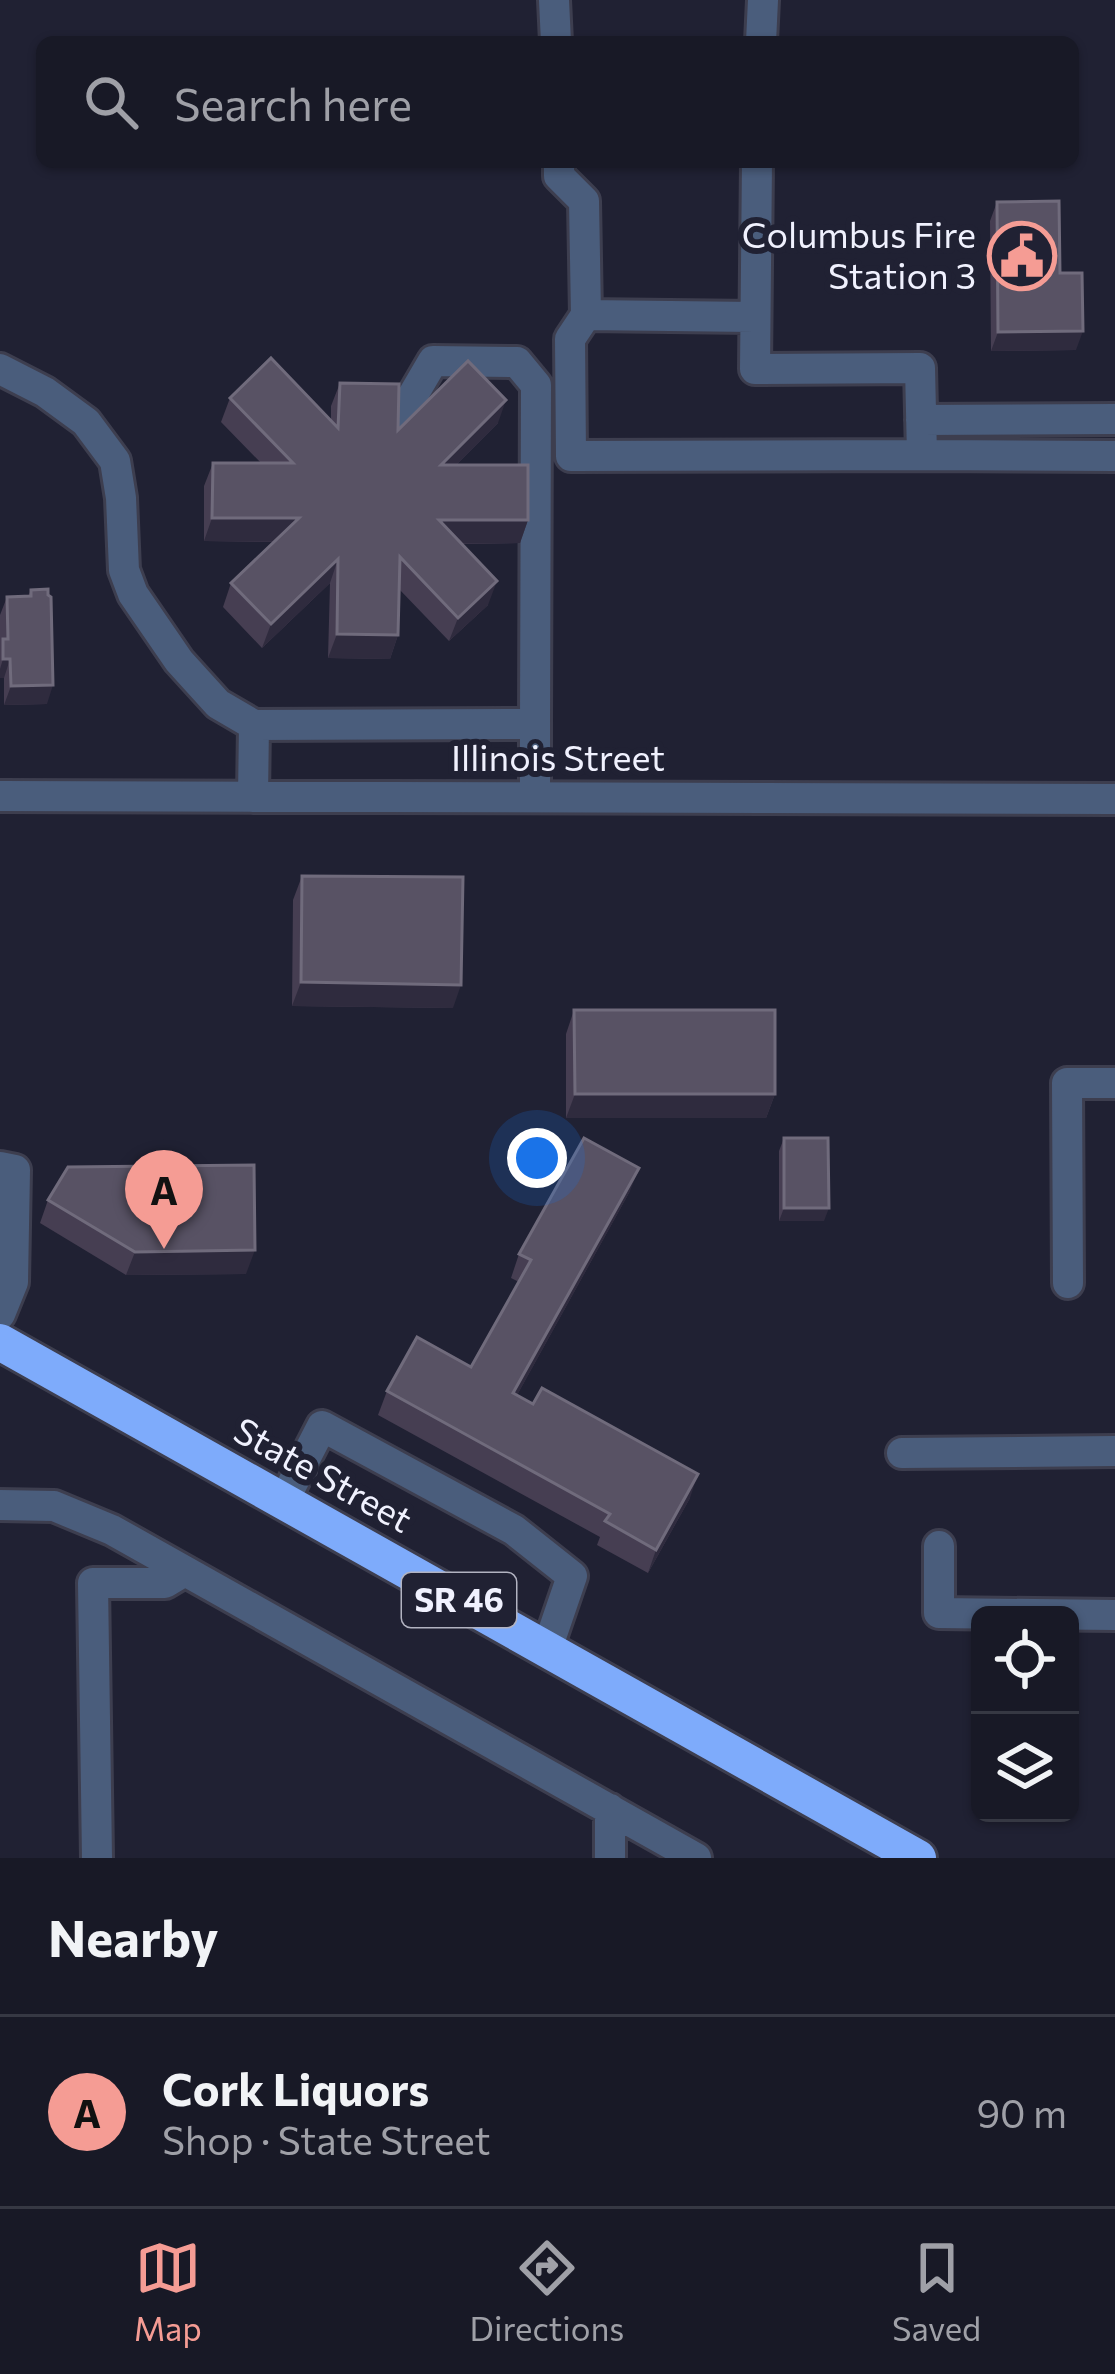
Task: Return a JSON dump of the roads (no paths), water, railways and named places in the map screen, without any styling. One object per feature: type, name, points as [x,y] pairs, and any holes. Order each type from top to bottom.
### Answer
[{"type":"highway","name":"State Street","points":[[0,1342],[918,1858]]},
{"type":"street","points":[[554,0],[556,36]]},
{"type":"street","points":[[761,36],[763,0]]},
{"type":"street","points":[[559,168],[560,176],[584,201],[586,316],[570,339],[571,456],[1115,456]]},
{"type":"street","points":[[757,168],[754,369],[920,368],[922,455]]},
{"type":"street","points":[[586,316],[754,317]]},
{"type":"street","points":[[402,414],[433,361],[517,362],[536,385],[535,797]]},
{"type":"street","points":[[0,369],[45,392],[86,422],[116,461],[124,570],[133,594],[179,661],[218,704],[254,725],[535,724]]},
{"type":"street","points":[[921,420],[1115,419]]},
{"type":"street","points":[[254,725],[254,796]]},
{"type":"street","name":"Illinois Street","points":[[0,796],[1115,799]]},
{"type":"street","points":[[1068,1283],[1067,1083],[1115,1083]]},
{"type":"street","points":[[0,1167],[15,1170],[13,1282],[0,1314]]},
{"type":"street","points":[[283,1502],[322,1426],[514,1530],[572,1576],[547,1649]]},
{"type":"street","points":[[902,1453],[1115,1451]]},
{"type":"street","points":[[0,1505],[54,1506],[112,1530],[696,1858]]},
{"type":"street","points":[[939,1546],[940,1612],[1115,1615]]},
{"type":"street","points":[[97,1858],[93,1583],[165,1583],[185,1571]]},
{"type":"street","points":[[610,1809],[610,1858]]},
{"type":"place","name":"Columbus Fire Station 3","points":[[1022,256]]},
{"type":"place","name":"Cork Liquors","points":[[164,1249]]}]
